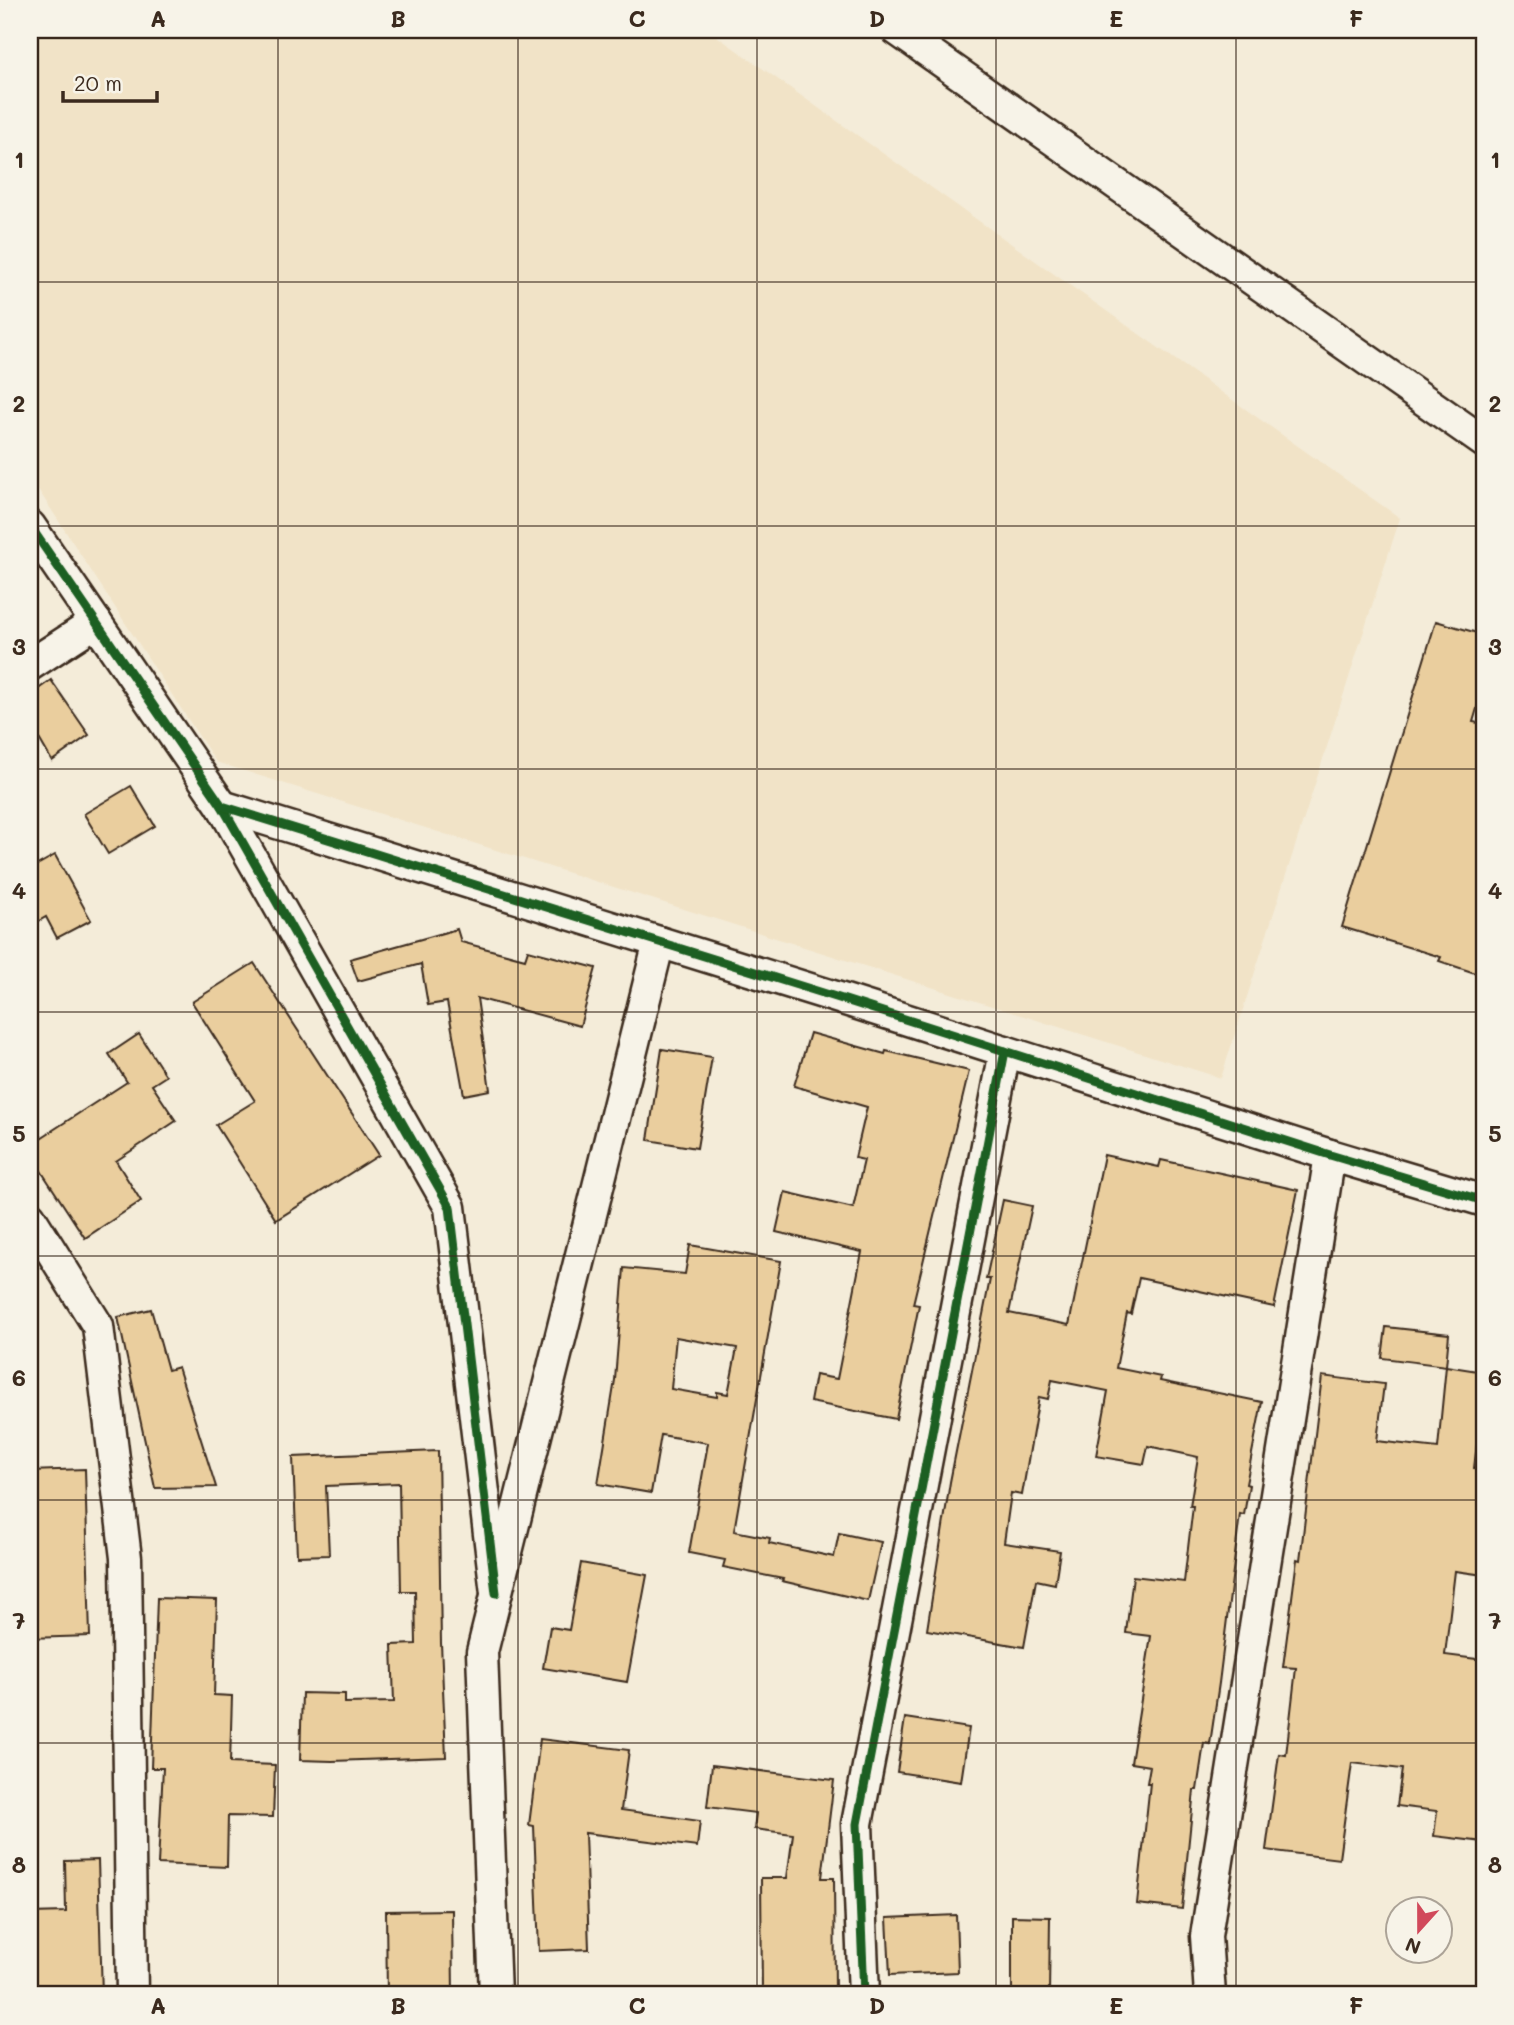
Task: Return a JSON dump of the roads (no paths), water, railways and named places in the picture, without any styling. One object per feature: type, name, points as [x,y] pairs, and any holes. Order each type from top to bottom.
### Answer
[{"type":"street","points":[[897,30],[1484,442]]},
{"type":"street","points":[[30,526],[222,806],[450,1207],[496,1593]]},
{"type":"street","points":[[30,665],[96,622]]},
{"type":"street","points":[[222,806],[1330,1155],[1484,1201]]},
{"type":"street","points":[[495,1995],[482,1652],[659,942]]},
{"type":"street","points":[[864,1995],[857,1824],[1005,1051]]},
{"type":"street","points":[[1209,1995],[1206,1936],[1330,1155]]},
{"type":"street","points":[[30,1217],[98,1326],[126,1558],[132,1995]]}]
